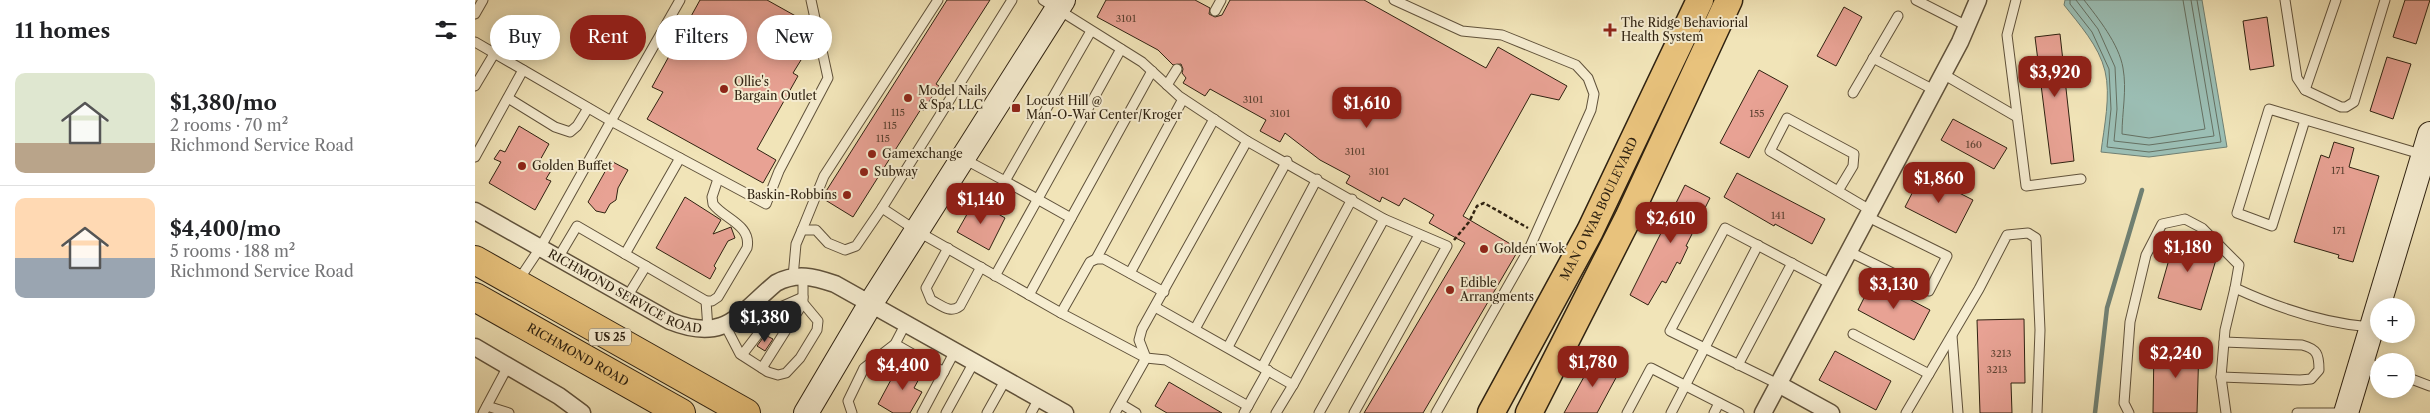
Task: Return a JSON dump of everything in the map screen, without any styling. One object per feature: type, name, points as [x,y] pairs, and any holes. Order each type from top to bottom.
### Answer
[{"type":"highway","name":"US 25","points":[[475,260],[746,413]]},
{"type":"highway","name":"RICHMOND ROAD","points":[[475,297],[681,413]]},
{"type":"main road","name":"MAN O WAR BOULEVARD","points":[[1491,413],[1590,231],[1700,0]]},
{"type":"main road","points":[[1529,413],[1628,218],[1729,0]]},
{"type":"street","points":[[1763,413],[1943,74],[1978,0]]},
{"type":"street","points":[[806,413],[871,304],[963,158],[1054,3]]},
{"type":"street","points":[[2381,298],[2427,145]]},
{"type":"street","name":"RICHMOND SERVICE ROAD","points":[[475,211],[627,297],[686,327],[708,329],[725,325],[742,315],[777,283],[798,276]]},
{"type":"street","points":[[798,276],[835,284],[1065,413]]},
{"type":"street","points":[[475,347],[559,396],[582,413]]},
{"type":"street","points":[[2346,413],[2370,364]]},
{"type":"street","points":[[1778,384],[1822,411]]},
{"type":"lane","points":[[516,283],[540,248],[680,0]]},
{"type":"lane","points":[[505,60],[611,122],[766,204],[779,171],[828,78],[811,0]]},
{"type":"lane","points":[[725,325],[736,348],[742,355],[761,368],[779,375],[786,373],[801,358],[817,330],[818,321],[803,300],[798,276],[797,244],[802,230],[824,176],[938,0]]},
{"type":"lane","points":[[802,230],[816,230],[828,243],[845,250],[855,246],[882,208],[1012,0]]},
{"type":"lane","points":[[1215,11],[1221,0]]},
{"type":"lane","points":[[1394,0],[1462,31],[1502,36],[1576,65],[1588,78],[1594,94],[1591,110],[1536,234],[1436,413]]},
{"type":"lane","points":[[1916,0],[1967,26]]},
{"type":"lane","points":[[2016,0],[2007,35],[2026,186],[2081,179]]},
{"type":"lane","points":[[2285,0],[2297,78],[2305,90],[2341,107],[2346,107],[2354,102],[2385,0]]},
{"type":"lane","points":[[2305,90],[2336,0]]},
{"type":"lane","points":[[475,14],[479,2]]},
{"type":"lane","points":[[1054,3],[1152,71],[1183,99],[1247,140],[1384,219],[1447,246],[1354,413]]},
{"type":"lane","points":[[1853,93],[1898,16]]},
{"type":"lane","points":[[1005,181],[1091,30]]},
{"type":"lane","points":[[475,42],[490,51]]},
{"type":"lane","points":[[995,276],[1121,49]]},
{"type":"lane","points":[[1873,58],[1934,90]]},
{"type":"lane","points":[[475,86],[490,60]]},
{"type":"lane","points":[[475,157],[523,70]]},
{"type":"lane","points":[[1167,85],[1177,70]]},
{"type":"lane","points":[[1029,296],[1152,71]]},
{"type":"lane","points":[[1943,74],[2017,117]]},
{"type":"lane","points":[[508,98],[555,126],[570,132],[577,126],[588,108]]},
{"type":"lane","points":[[1096,259],[1183,99]]},
{"type":"lane","points":[[2305,120],[2273,226],[2237,213],[2269,109],[2305,120],[2427,145]]},
{"type":"lane","points":[[1839,191],[1853,166],[1854,154],[1787,118],[1770,151],[1839,191],[1868,213],[1947,256],[1929,291],[1848,251]]},
{"type":"lane","points":[[1130,273],[1215,119]]},
{"type":"lane","points":[[1115,413],[1146,358],[1139,340],[1142,329],[1247,140]]},
{"type":"lane","points":[[625,254],[679,158]]},
{"type":"lane","points":[[963,158],[1071,218]]},
{"type":"lane","points":[[1195,329],[1287,162]]},
{"type":"lane","points":[[558,258],[577,226],[706,301],[718,297],[747,248],[748,242],[741,227],[713,204],[712,197],[718,179]]},
{"type":"lane","points":[[1228,347],[1317,179]]},
{"type":"lane","points":[[882,208],[1029,296],[1146,358],[1166,360],[1246,409],[1352,199]]},
{"type":"lane","points":[[1276,413],[1384,219]]},
{"type":"lane","points":[[2129,413],[2124,403],[2130,322],[2146,255],[2162,224],[2185,219],[2202,228],[2239,265],[2224,342],[2221,377],[2226,413]]},
{"type":"lane","points":[[1778,384],[1670,331],[1725,228],[1831,284]]},
{"type":"lane","points":[[1906,413],[2007,236],[2028,232],[2036,238],[2040,330],[2037,413]]},
{"type":"lane","points":[[1319,413],[1419,235]]},
{"type":"lane","points":[[1671,413],[1687,386],[1758,245]]},
{"type":"lane","points":[[947,248],[926,288],[931,300],[951,310],[956,309],[960,306],[981,268]]},
{"type":"lane","points":[[1061,313],[1090,262],[1096,259],[1104,259],[1164,292]]},
{"type":"lane","points":[[1738,365],[1792,263]]},
{"type":"lane","points":[[627,297],[646,266]]},
{"type":"lane","points":[[2235,288],[2267,303],[2336,324],[2370,327]]},
{"type":"lane","points":[[742,355],[778,308],[803,300]]},
{"type":"lane","points":[[761,368],[799,312],[803,300]]},
{"type":"lane","points":[[706,301],[708,329]]},
{"type":"lane","points":[[1155,307],[1293,384]]},
{"type":"lane","points":[[852,413],[848,401],[864,368],[895,344],[906,323]]},
{"type":"lane","points":[[1853,334],[1929,374]]},
{"type":"lane","points":[[1952,335],[1957,413]]},
{"type":"lane","points":[[2221,377],[2311,379],[2319,370],[2319,357],[2316,351],[2311,348],[2224,342]]},
{"type":"lane","points":[[895,344],[944,372]]},
{"type":"lane","points":[[923,413],[955,351]]},
{"type":"lane","points":[[946,413],[974,362]]},
{"type":"lane","points":[[507,366],[485,409],[509,413]]},
{"type":"lane","points":[[1627,413],[1651,368],[1739,413]]},
{"type":"lane","points":[[987,413],[1006,379]]},
{"type":"lane","points":[[2415,380],[2430,386]]},
{"type":"lane","points":[[1031,413],[1039,398]]},
{"type":"lane","points":[[1714,413],[1719,403]]},
{"type":"lane","points":[[1121,404],[1136,413]]},
{"type":"lane","points":[[2297,413],[2346,413]]},
{"type":"path","points":[[1447,246],[1469,222],[1477,206],[1484,203],[1536,234]]},
{"type":"water","points":[[2065,0],[2202,0],[2227,147],[2149,157],[2101,152],[2107,101],[2105,71],[2093,44],[2064,5]]},
{"type":"building","name":"Ollie's Bargain Outlet","points":[[700,0],[767,0],[794,15],[757,15],[757,60],[801,60],[793,73],[798,76],[757,149],[776,160],[763,183],[647,119],[663,92],[652,87],[667,60],[747,60],[747,15],[692,15]]},
{"type":"building","points":[[947,0],[990,0],[936,84],[939,86],[923,111],[921,109],[853,217],[822,198]]},
{"type":"building","points":[[1106,0],[1195,0],[1210,8],[1209,14],[1215,17],[1222,15],[1230,0],[1364,0],[1486,68],[1498,47],[1567,86],[1559,100],[1531,94],[1463,216],[1519,249],[1423,413],[1364,413],[1465,243],[1429,223],[1434,215],[1404,198],[1399,206],[1382,197],[1380,202],[1346,183],[1350,176],[1320,160],[1285,133],[1280,142],[1260,131],[1266,120],[1210,89],[1205,96],[1183,83],[1186,78],[1182,73],[1181,64],[1173,65],[1158,50],[1097,17]]},
{"type":"building","points":[[2405,0],[2430,0],[2416,44],[2393,37]]},
{"type":"building","points":[[1844,7],[1862,17],[1836,66],[1817,56]]},
{"type":"building","points":[[2267,17],[2274,66],[2250,70],[2243,21]]},
{"type":"building","points":[[2060,34],[2074,161],[2051,164],[2035,37]]},
{"type":"building","points":[[2387,57],[2411,64],[2393,119],[2370,111]]},
{"type":"building","points":[[1759,70],[1788,86],[1749,158],[1720,143]]},
{"type":"building","points":[[1953,119],[2007,148],[1994,169],[1941,140]]},
{"type":"building","name":"Golden Buffet","points":[[519,126],[549,144],[539,162],[552,169],[546,179],[551,181],[535,210],[489,183],[501,162],[494,159],[500,150],[505,152]]},
{"type":"building","points":[[2334,142],[2354,148],[2349,167],[2379,176],[2353,262],[2338,258],[2339,255],[2294,242],[2321,155],[2329,158]]},
{"type":"building","points":[[611,161],[628,170],[618,188],[616,200],[610,204],[605,213],[596,211],[588,202]]},
{"type":"building","points":[[1737,173],[1825,219],[1812,244],[1775,224],[1774,226],[1724,197]]},
{"type":"building","points":[[1922,174],[1973,200],[1956,233],[1905,207]]},
{"type":"building","points":[[1685,185],[1710,198],[1686,246],[1688,247],[1680,264],[1677,262],[1666,283],[1662,281],[1648,305],[1630,295]]},
{"type":"building","points":[[685,197],[721,220],[713,234],[731,227],[735,238],[728,241],[714,266],[716,268],[710,279],[656,248]]},
{"type":"building","points":[[975,200],[1005,218],[989,250],[957,232]]},
{"type":"building","points":[[2176,235],[2211,245],[2218,253],[2201,310],[2158,298]]},
{"type":"building","points":[[1873,280],[1930,310],[1914,340],[1858,310]]},
{"type":"building","points":[[2024,319],[2025,383],[2011,383],[2012,413],[1980,413],[1977,320]]},
{"type":"building","points":[[765,335],[773,339],[765,351],[757,346]]},
{"type":"building","points":[[2154,344],[2199,345],[2197,413],[2153,413]]},
{"type":"building","points":[[1835,351],[1891,381],[1876,410],[1819,380]]},
{"type":"building","points":[[1596,355],[1616,369],[1613,374],[1617,376],[1597,413],[1564,413]]},
{"type":"building","points":[[911,360],[925,368],[914,388],[922,392],[910,413],[893,413],[878,404],[893,376],[900,380]]},
{"type":"building","points":[[1169,382],[1222,413],[1167,413],[1155,406]]},
{"type":"waterway","points":[[2095,413],[2107,308],[2142,190]]},
{"type":"place","name":"The Ridge Behaviorial Health System","points":[[1610,30]]},
{"type":"place","name":"Ollie's Bargain Outlet","points":[[724,89]]},
{"type":"place","name":"Model Nails & Spa, LLC","points":[[908,98]]},
{"type":"place","name":"Locust Hill @ Man-O-War Center/Kroger","points":[[1016,108]]},
{"type":"place","name":"Gamexchange","points":[[872,154]]},
{"type":"place","name":"Golden Buffet","points":[[522,166]]},
{"type":"place","name":"Subway","points":[[864,172]]},
{"type":"place","name":"Baskin-Robbins","points":[[847,195]]},
{"type":"place","name":"Golden Wok","points":[[1484,249]]},
{"type":"place","name":"Edible Arrangments","points":[[1450,290]]}]
